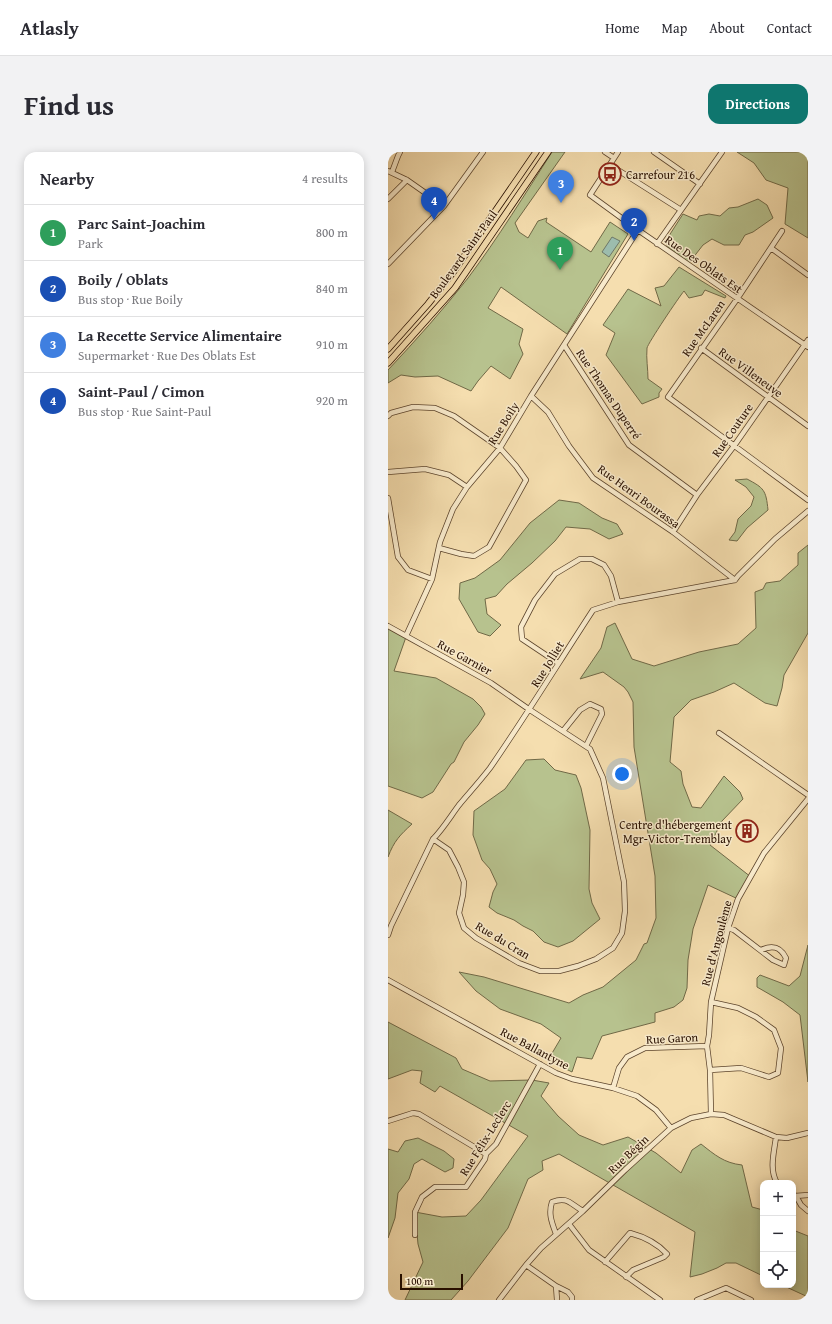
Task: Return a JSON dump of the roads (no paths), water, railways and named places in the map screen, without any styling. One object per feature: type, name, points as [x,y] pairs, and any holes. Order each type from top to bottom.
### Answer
[{"type":"main road","name":"Boulevard Saint-Paul","points":[[388,350],[428,304],[454,271],[536,152]]},
{"type":"main road","name":"Boulevard Saint-Paul","points":[[388,364],[455,288],[548,152]]},
{"type":"street","points":[[400,152],[390,171],[407,180],[444,206]]},
{"type":"street","points":[[388,264],[444,206],[483,152]]},
{"type":"street","points":[[605,152],[614,158]]},
{"type":"street","points":[[618,152],[610,165],[681,210]]},
{"type":"street","points":[[654,152],[700,184]]},
{"type":"street","points":[[657,244],[722,152]]},
{"type":"street","name":"Rue Des Oblats Est","points":[[610,165],[590,195],[657,244],[806,346]]},
{"type":"street","points":[[388,199],[407,180]]},
{"type":"street","name":"Rue Boily","points":[[406,636],[432,579],[438,548],[453,509],[467,487],[500,448],[531,396],[638,230]]},
{"type":"street","name":"Rue McLaren","points":[[734,446],[668,397],[782,231]]},
{"type":"street","points":[[771,248],[808,275]]},
{"type":"street","name":"Rue Couture","points":[[673,532],[697,495],[806,346],[808,340]]},
{"type":"street","name":"Rue Thomas Duperré","points":[[564,345],[629,445],[697,495]]},
{"type":"street","name":"Rue Villeneuve","points":[[701,348],[808,426]]},
{"type":"street","name":"Rue Henri Bourassa","points":[[531,396],[548,412],[569,446],[593,478],[673,532],[735,580]]},
{"type":"street","points":[[388,416],[391,413],[413,407],[435,408],[454,416],[500,448],[526,480],[488,547],[474,556],[438,548]]},
{"type":"street","points":[[734,446],[808,500]]},
{"type":"street","points":[[388,472],[425,469],[449,475],[467,487]]},
{"type":"street","points":[[388,498],[398,557],[408,570],[432,579]]},
{"type":"street","points":[[735,580],[775,539],[808,511]]},
{"type":"street","points":[[558,663],[522,639],[521,627],[535,600],[555,574],[580,559],[592,559],[604,565],[611,576],[618,602]]},
{"type":"street","name":"Rue Jolliet","points":[[388,935],[433,840],[439,834],[458,806],[488,770],[530,710],[558,663],[593,610],[618,602],[735,580]]},
{"type":"street","name":"Rue Garnier","points":[[388,626],[491,683],[530,710]]},
{"type":"street","points":[[563,731],[580,710],[590,704],[601,709],[602,714],[586,746]]},
{"type":"street","name":"Rue du Cran","points":[[433,840],[449,850],[458,867],[464,882],[459,912],[464,928],[476,938],[519,963],[540,971],[559,971],[578,966],[596,959],[613,948],[622,933],[625,911],[624,882],[603,778],[590,749],[530,710]]},
{"type":"street","points":[[719,732],[808,795]]},
{"type":"street","name":"Rue d'Angoulème","points":[[711,1114],[710,1070],[707,1046],[711,1002],[728,928],[738,899],[764,853],[808,799]]},
{"type":"street","points":[[728,928],[734,930],[773,960],[784,965],[786,958],[783,951],[774,947],[768,947],[761,950]]},
{"type":"street","name":"Rue Ballantyne","points":[[388,980],[556,1073],[572,1079],[613,1088],[637,1096],[656,1110],[671,1128]]},
{"type":"street","points":[[710,1070],[740,1068],[769,1077],[778,1073],[781,1048],[774,1030],[756,1017],[738,1008],[711,1002]]},
{"type":"street","name":"Rue Garon","points":[[613,1088],[619,1068],[627,1057],[645,1048],[707,1046]]},
{"type":"street","name":"Rue Félix-Leclerc","points":[[415,1235],[415,1212],[422,1197],[435,1187],[466,1187],[485,1159],[486,1154],[496,1144],[540,1064]]},
{"type":"street","points":[[388,1121],[413,1113],[419,1114],[486,1154]]},
{"type":"street","name":"Rue Bégin","points":[[499,1300],[541,1248],[569,1224],[671,1128],[691,1118],[711,1114],[724,1115],[776,1137],[787,1138],[808,1133]]},
{"type":"street","points":[[775,1180],[772,1166],[776,1137]]},
{"type":"street","points":[[796,1196],[808,1195]]},
{"type":"street","points":[[556,1234],[551,1222],[549,1210],[552,1202],[560,1199],[568,1200],[574,1206],[583,1211]]},
{"type":"street","points":[[796,1199],[808,1211]]},
{"type":"street","points":[[569,1224],[588,1250],[660,1300]]},
{"type":"street","points":[[605,1262],[630,1233],[648,1239],[660,1246],[667,1254],[664,1257],[633,1270],[626,1277]]},
{"type":"street","points":[[526,1265],[556,1286],[568,1292],[572,1297],[572,1300]]},
{"type":"street","points":[[556,1286],[557,1300]]},
{"type":"street","points":[[697,1300],[726,1288],[751,1300]]},
{"type":"place","name":"Carrefour 216","points":[[610,174]]},
{"type":"place","name":"La Recette Service Alimentaire","points":[[561,203]]},
{"type":"place","name":"Saint-Paul / Cimon","points":[[434,220]]},
{"type":"place","name":"Boily / Oblats","points":[[634,241]]},
{"type":"place","name":"Parc Saint-Joachim","points":[[560,270]]},
{"type":"place","name":"Centre d'hébergement Mgr-Victor-Tremblay","points":[[747,831]]}]
